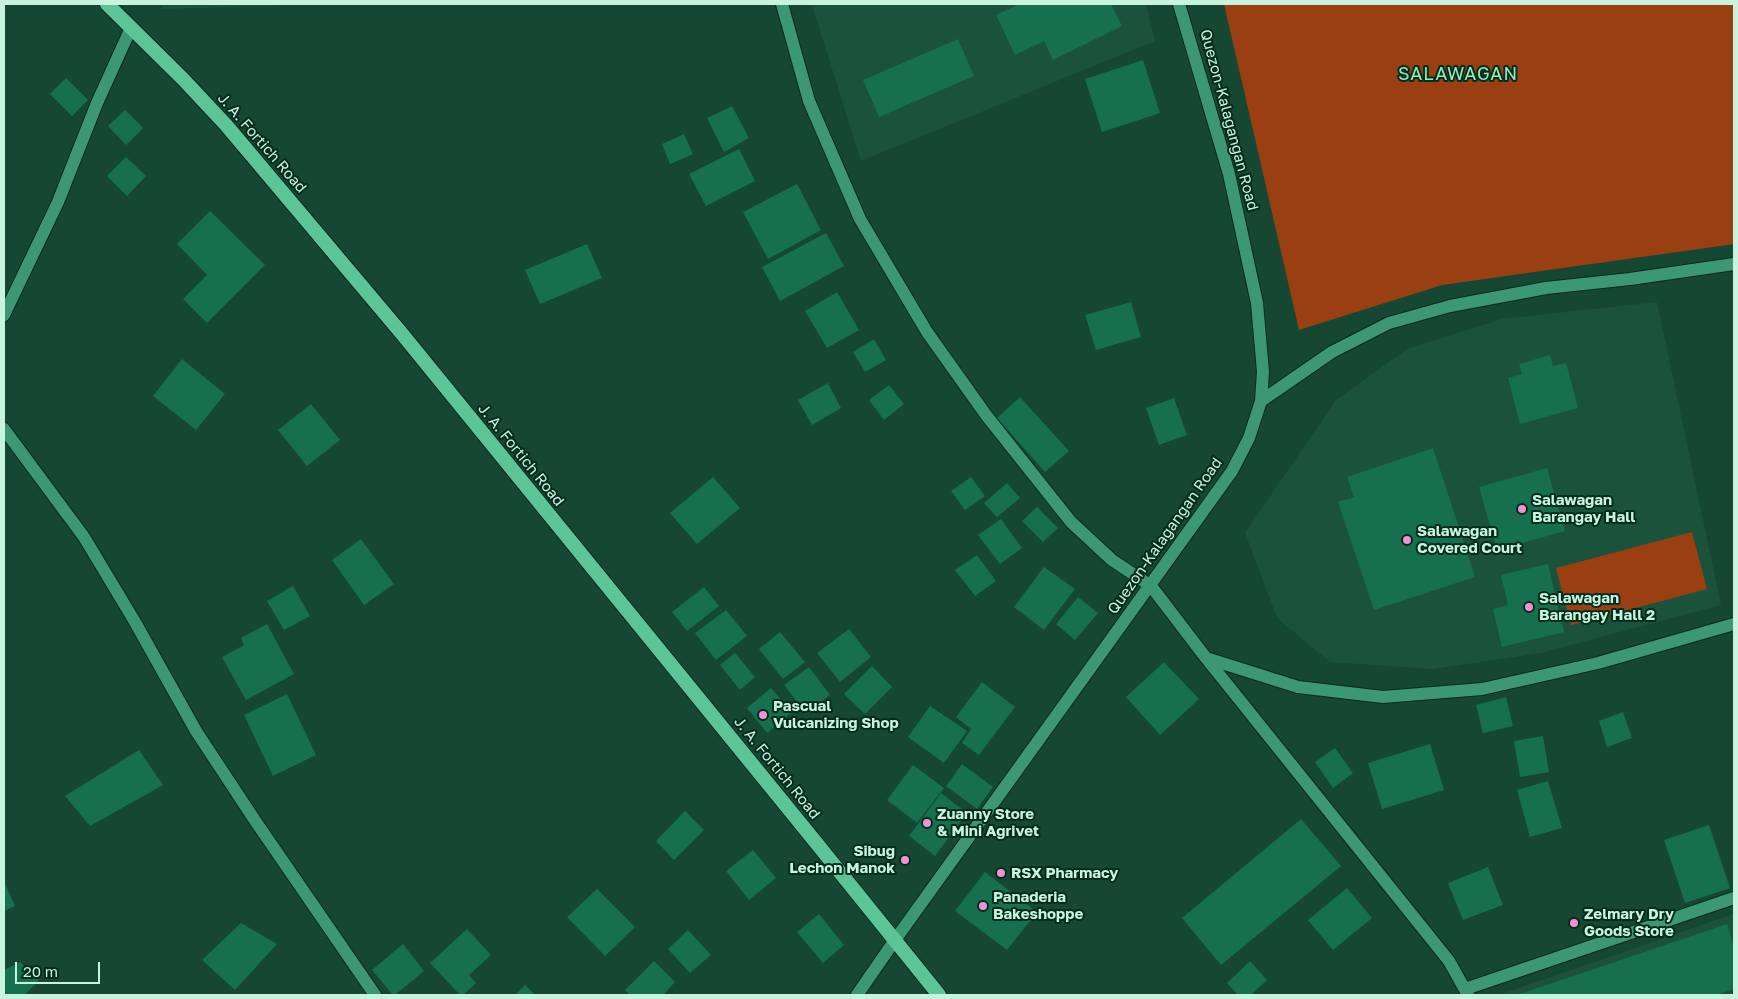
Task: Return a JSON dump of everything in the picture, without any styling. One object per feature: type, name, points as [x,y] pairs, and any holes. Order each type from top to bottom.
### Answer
[{"type":"highway","name":"J. A. Fortich Road","points":[[108,4],[184,79],[226,125],[397,327],[939,995]]},
{"type":"street","points":[[782,4],[809,101],[856,211],[927,332],[986,415],[1071,522],[1112,560],[1151,586],[1206,658],[1449,961],[1466,992],[1734,898]]},
{"type":"street","name":"Quezon-Kalagangan Road","points":[[857,995],[1232,472],[1249,438],[1261,401],[1263,372],[1257,303],[1230,174],[1179,4]]},
{"type":"street","points":[[4,315],[58,202],[97,103],[131,28]]},
{"type":"street","points":[[1261,401],[1332,352],[1389,324],[1450,306],[1546,288],[1630,279],[1734,264]]},
{"type":"street","points":[[4,429],[84,537],[135,622],[196,731],[261,830],[375,995]]},
{"type":"street","points":[[1206,658],[1298,687],[1382,697],[1482,689],[1598,663],[1734,624]]},
{"type":"shaded area","points":[[164,4],[336,4],[162,9]]},
{"type":"shaded area","points":[[1146,4],[1155,41],[861,161],[812,5]]},
{"type":"shaded area","points":[[1224,4],[1734,4],[1734,244],[1442,285],[1299,330]]},
{"type":"shaded area","points":[[1657,302],[1721,605],[1541,653],[1433,669],[1330,662],[1277,618],[1245,533],[1336,400],[1407,349],[1502,319]]},
{"type":"shaded area","points":[[1692,532],[1707,589],[1571,625],[1556,568]]},
{"type":"shaded area","points":[[1734,914],[1734,995],[1505,995],[1504,993]]},
{"type":"building","points":[[1019,4],[1111,4],[1122,26],[1053,60],[1044,41],[1015,55],[996,15]]},
{"type":"building","points":[[958,39],[974,76],[879,117],[863,80]]},
{"type":"building","points":[[1143,60],[1160,113],[1102,132],[1085,79]]},
{"type":"building","points":[[66,78],[88,100],[72,116],[50,94]]},
{"type":"building","points":[[732,106],[749,138],[724,152],[707,118]]},
{"type":"building","points":[[125,110],[143,128],[126,145],[108,126]]},
{"type":"building","points":[[684,134],[693,154],[670,164],[662,144]]},
{"type":"building","points":[[739,149],[755,181],[706,206],[689,174]]},
{"type":"building","points":[[126,157],[146,176],[127,196],[107,176]]},
{"type":"building","points":[[797,184],[821,230],[768,259],[743,212]]},
{"type":"building","points":[[210,211],[265,265],[207,323],[183,299],[207,275],[177,244]]},
{"type":"building","points":[[826,233],[844,266],[780,301],[762,267]]},
{"type":"building","points":[[587,244],[602,278],[540,304],[525,270]]},
{"type":"building","points":[[837,292],[859,330],[827,348],[805,311]]},
{"type":"building","points":[[1131,302],[1141,337],[1096,350],[1085,315]]},
{"type":"building","points":[[874,339],[886,360],[865,372],[853,352]]},
{"type":"building","points":[[1550,355],[1553,366],[1566,363],[1578,408],[1520,424],[1508,378],[1522,374],[1519,364]]},
{"type":"building","points":[[182,359],[225,394],[196,430],[153,396]]},
{"type":"building","points":[[828,383],[841,408],[812,425],[798,400]]},
{"type":"building","points":[[889,385],[904,404],[884,420],[869,400]]},
{"type":"building","points":[[1020,397],[1069,451],[1045,472],[997,418]]},
{"type":"building","points":[[1174,398],[1187,435],[1159,445],[1146,408]]},
{"type":"building","points":[[311,404],[340,440],[307,466],[278,430]]},
{"type":"building","name":"Salawagan Covered Court","points":[[1433,448],[1475,577],[1374,610],[1338,502],[1354,497],[1347,477]]},
{"type":"building","name":"Salawagan Barangay Hall","points":[[1547,468],[1565,531],[1497,550],[1479,487]]},
{"type":"building","points":[[713,477],[740,508],[697,544],[670,513]]},
{"type":"building","points":[[971,477],[985,496],[965,510],[951,491]]},
{"type":"building","points":[[1007,483],[1020,498],[997,517],[984,503]]},
{"type":"building","points":[[1037,507],[1058,528],[1043,542],[1022,521]]},
{"type":"building","points":[[1001,519],[1022,548],[1000,564],[978,535]]},
{"type":"building","points":[[361,539],[394,584],[364,605],[332,560]]},
{"type":"building","points":[[977,555],[996,581],[975,596],[955,570]]},
{"type":"building","name":"Salawagan Barangay Hall 2","points":[[1548,564],[1564,632],[1502,647],[1493,609],[1508,605],[1501,575]]},
{"type":"building","points":[[1044,567],[1075,589],[1044,630],[1014,607]]},
{"type":"building","points":[[293,586],[310,616],[284,630],[267,601]]},
{"type":"building","points":[[704,587],[719,606],[687,631],[672,612]]},
{"type":"building","points":[[1078,597],[1098,613],[1075,640],[1056,624]]},
{"type":"building","points":[[726,610],[747,636],[716,660],[695,633]]},
{"type":"building","points":[[267,624],[294,674],[246,700],[222,657],[244,645],[241,638]]},
{"type":"building","points":[[849,629],[871,657],[840,682],[817,653]]},
{"type":"building","points":[[780,632],[805,662],[783,679],[759,649]]},
{"type":"building","points":[[735,653],[755,677],[740,690],[720,665]]},
{"type":"building","points":[[1164,662],[1199,699],[1160,735],[1126,697]]},
{"type":"building","points":[[872,666],[892,687],[865,714],[844,694]]},
{"type":"building","points":[[809,667],[830,695],[806,713],[784,685]]},
{"type":"building","points":[[982,682],[1015,707],[979,755],[962,743],[971,729],[956,717]]},
{"type":"building","points":[[771,688],[792,712],[767,733],[747,708]]},
{"type":"building","points":[[287,694],[316,755],[273,776],[244,715]]},
{"type":"building","points":[[1506,697],[1513,726],[1483,733],[1476,705]]},
{"type":"building","points":[[930,706],[967,731],[944,763],[908,737]]},
{"type":"building","points":[[1623,712],[1632,738],[1607,747],[1599,721]]},
{"type":"building","points":[[1543,736],[1549,772],[1520,777],[1514,741]]},
{"type":"building","points":[[1430,744],[1444,790],[1382,809],[1368,763]]},
{"type":"building","points":[[1335,748],[1353,773],[1333,788],[1315,762]]},
{"type":"building","points":[[139,750],[163,785],[90,826],[65,796]]},
{"type":"building","points":[[962,764],[993,787],[977,809],[946,786]]},
{"type":"building","points":[[913,765],[944,788],[917,823],[887,800]]},
{"type":"building","points":[[1548,781],[1562,828],[1530,837],[1517,790]]},
{"type":"building","points":[[941,793],[967,813],[935,856],[909,836]]},
{"type":"building","points":[[685,811],[704,830],[674,860],[656,841]]},
{"type":"building","points":[[1301,819],[1341,866],[1221,965],[1182,918]]},
{"type":"building","points":[[1709,825],[1730,888],[1685,903],[1664,840]]},
{"type":"building","points":[[753,850],[776,878],[749,900],[726,871]]},
{"type":"building","points":[[1488,867],[1503,905],[1463,920],[1448,883]]},
{"type":"building","points":[[985,872],[1037,912],[1007,950],[955,911]]},
{"type":"building","points":[[4,881],[15,906],[4,911]]},
{"type":"building","points":[[1347,888],[1372,918],[1333,950],[1308,920]]},
{"type":"building","points":[[597,889],[635,927],[605,956],[567,917]]},
{"type":"building","points":[[819,914],[844,945],[823,963],[797,932]]},
{"type":"building","points":[[241,923],[277,944],[235,990],[202,960]]},
{"type":"building","points":[[1727,924],[1734,947],[1734,989],[1716,995],[1517,995]]},
{"type":"building","points":[[467,929],[491,955],[469,975],[476,983],[463,995],[460,995],[430,963]]},
{"type":"building","points":[[688,930],[711,955],[690,973],[668,949]]},
{"type":"building","points":[[403,944],[424,971],[393,995],[372,970]]},
{"type":"building","points":[[654,961],[675,982],[663,995],[630,995],[625,990]]},
{"type":"building","points":[[1250,961],[1267,980],[1251,995],[1238,995],[1227,983]]},
{"type":"building","points":[[20,962],[39,981],[24,995],[4,995],[4,970]]},
{"type":"building","points":[[525,985],[535,995],[515,995]]},
{"type":"place","name":"Salawagan Barangay Hall","points":[[1522,509]]},
{"type":"place","name":"Salawagan Covered Court","points":[[1407,540]]},
{"type":"place","name":"Salawagan Barangay Hall 2","points":[[1529,607]]},
{"type":"place","name":"Pascual Vulcanizing Shop","points":[[763,715]]},
{"type":"place","name":"Zuanny Store & Mini Agrivet","points":[[927,823]]},
{"type":"place","name":"Sibug Lechon Manok","points":[[905,860]]},
{"type":"place","name":"RSX Pharmacy","points":[[1001,873]]},
{"type":"place","name":"Panaderia Bakeshoppe","points":[[983,906]]},
{"type":"place","name":"Zelmary Dry Goods Store","points":[[1574,923]]},
{"type":"district","name":"SALAWAGAN","points":[[1458,74]]}]
